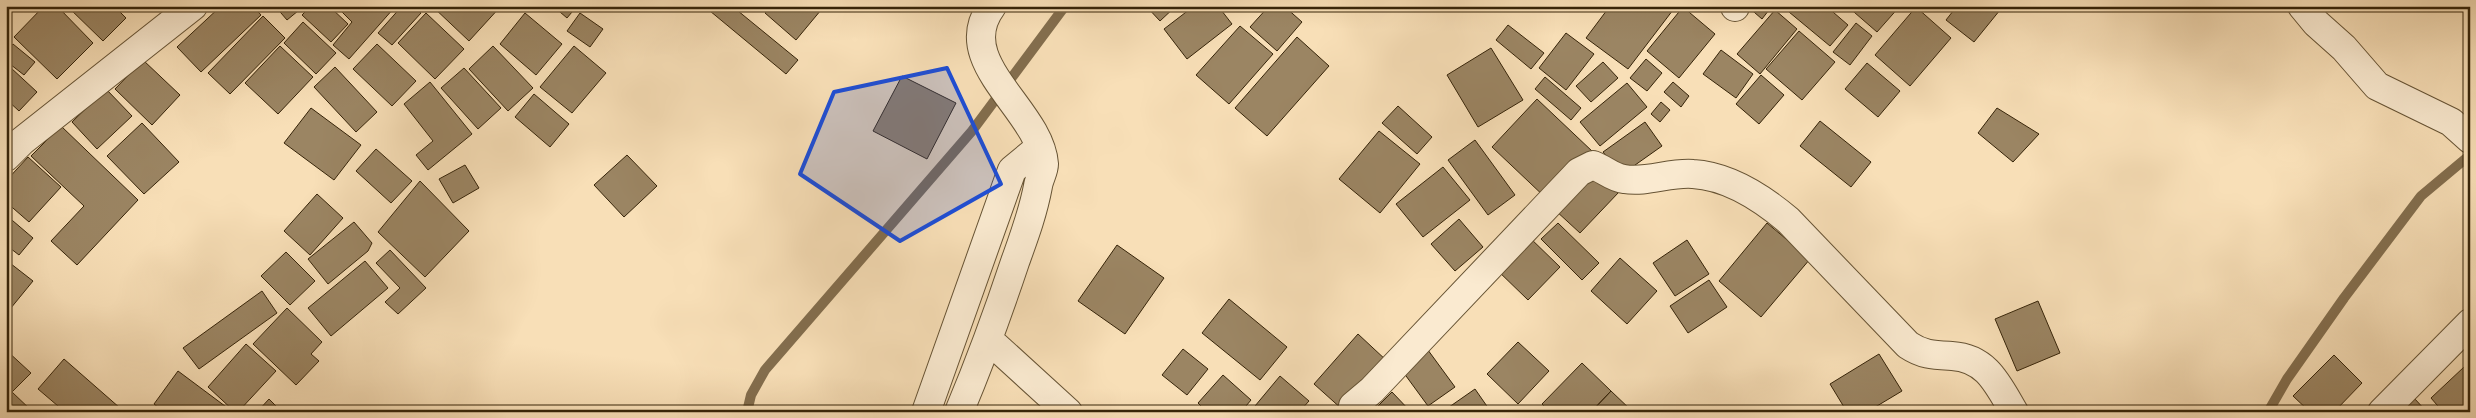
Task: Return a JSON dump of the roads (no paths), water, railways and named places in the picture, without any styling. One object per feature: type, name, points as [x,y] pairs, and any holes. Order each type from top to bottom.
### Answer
[{"type":"street","points":[[6,158],[22,141],[193,6]]},
{"type":"street","points":[[959,412],[990,340],[1035,206],[1044,166],[1040,147],[1031,126],[986,62],[980,48],[980,33],[992,6]]},
{"type":"street","points":[[2302,6],[2316,23],[2344,48],[2377,86],[2460,130]]},
{"type":"street","points":[[926,412],[1012,170],[1040,147]]},
{"type":"street","points":[[1352,412],[1353,406],[1372,390],[1579,172],[1593,165],[1623,179],[1636,180],[1693,174],[1736,187],[1768,203],[1788,220],[1908,345],[1918,352],[1930,356],[1968,358],[1982,366],[1994,378],[2014,412]]},
{"type":"street","points":[[2382,412],[2470,323]]},
{"type":"street","points":[[990,340],[1068,412]]},
{"type":"waterway","points":[[747,412],[751,395],[765,370],[972,131],[1065,6]]},
{"type":"waterway","points":[[2268,412],[2287,379],[2344,298],[2421,196],[2470,155]]}]
